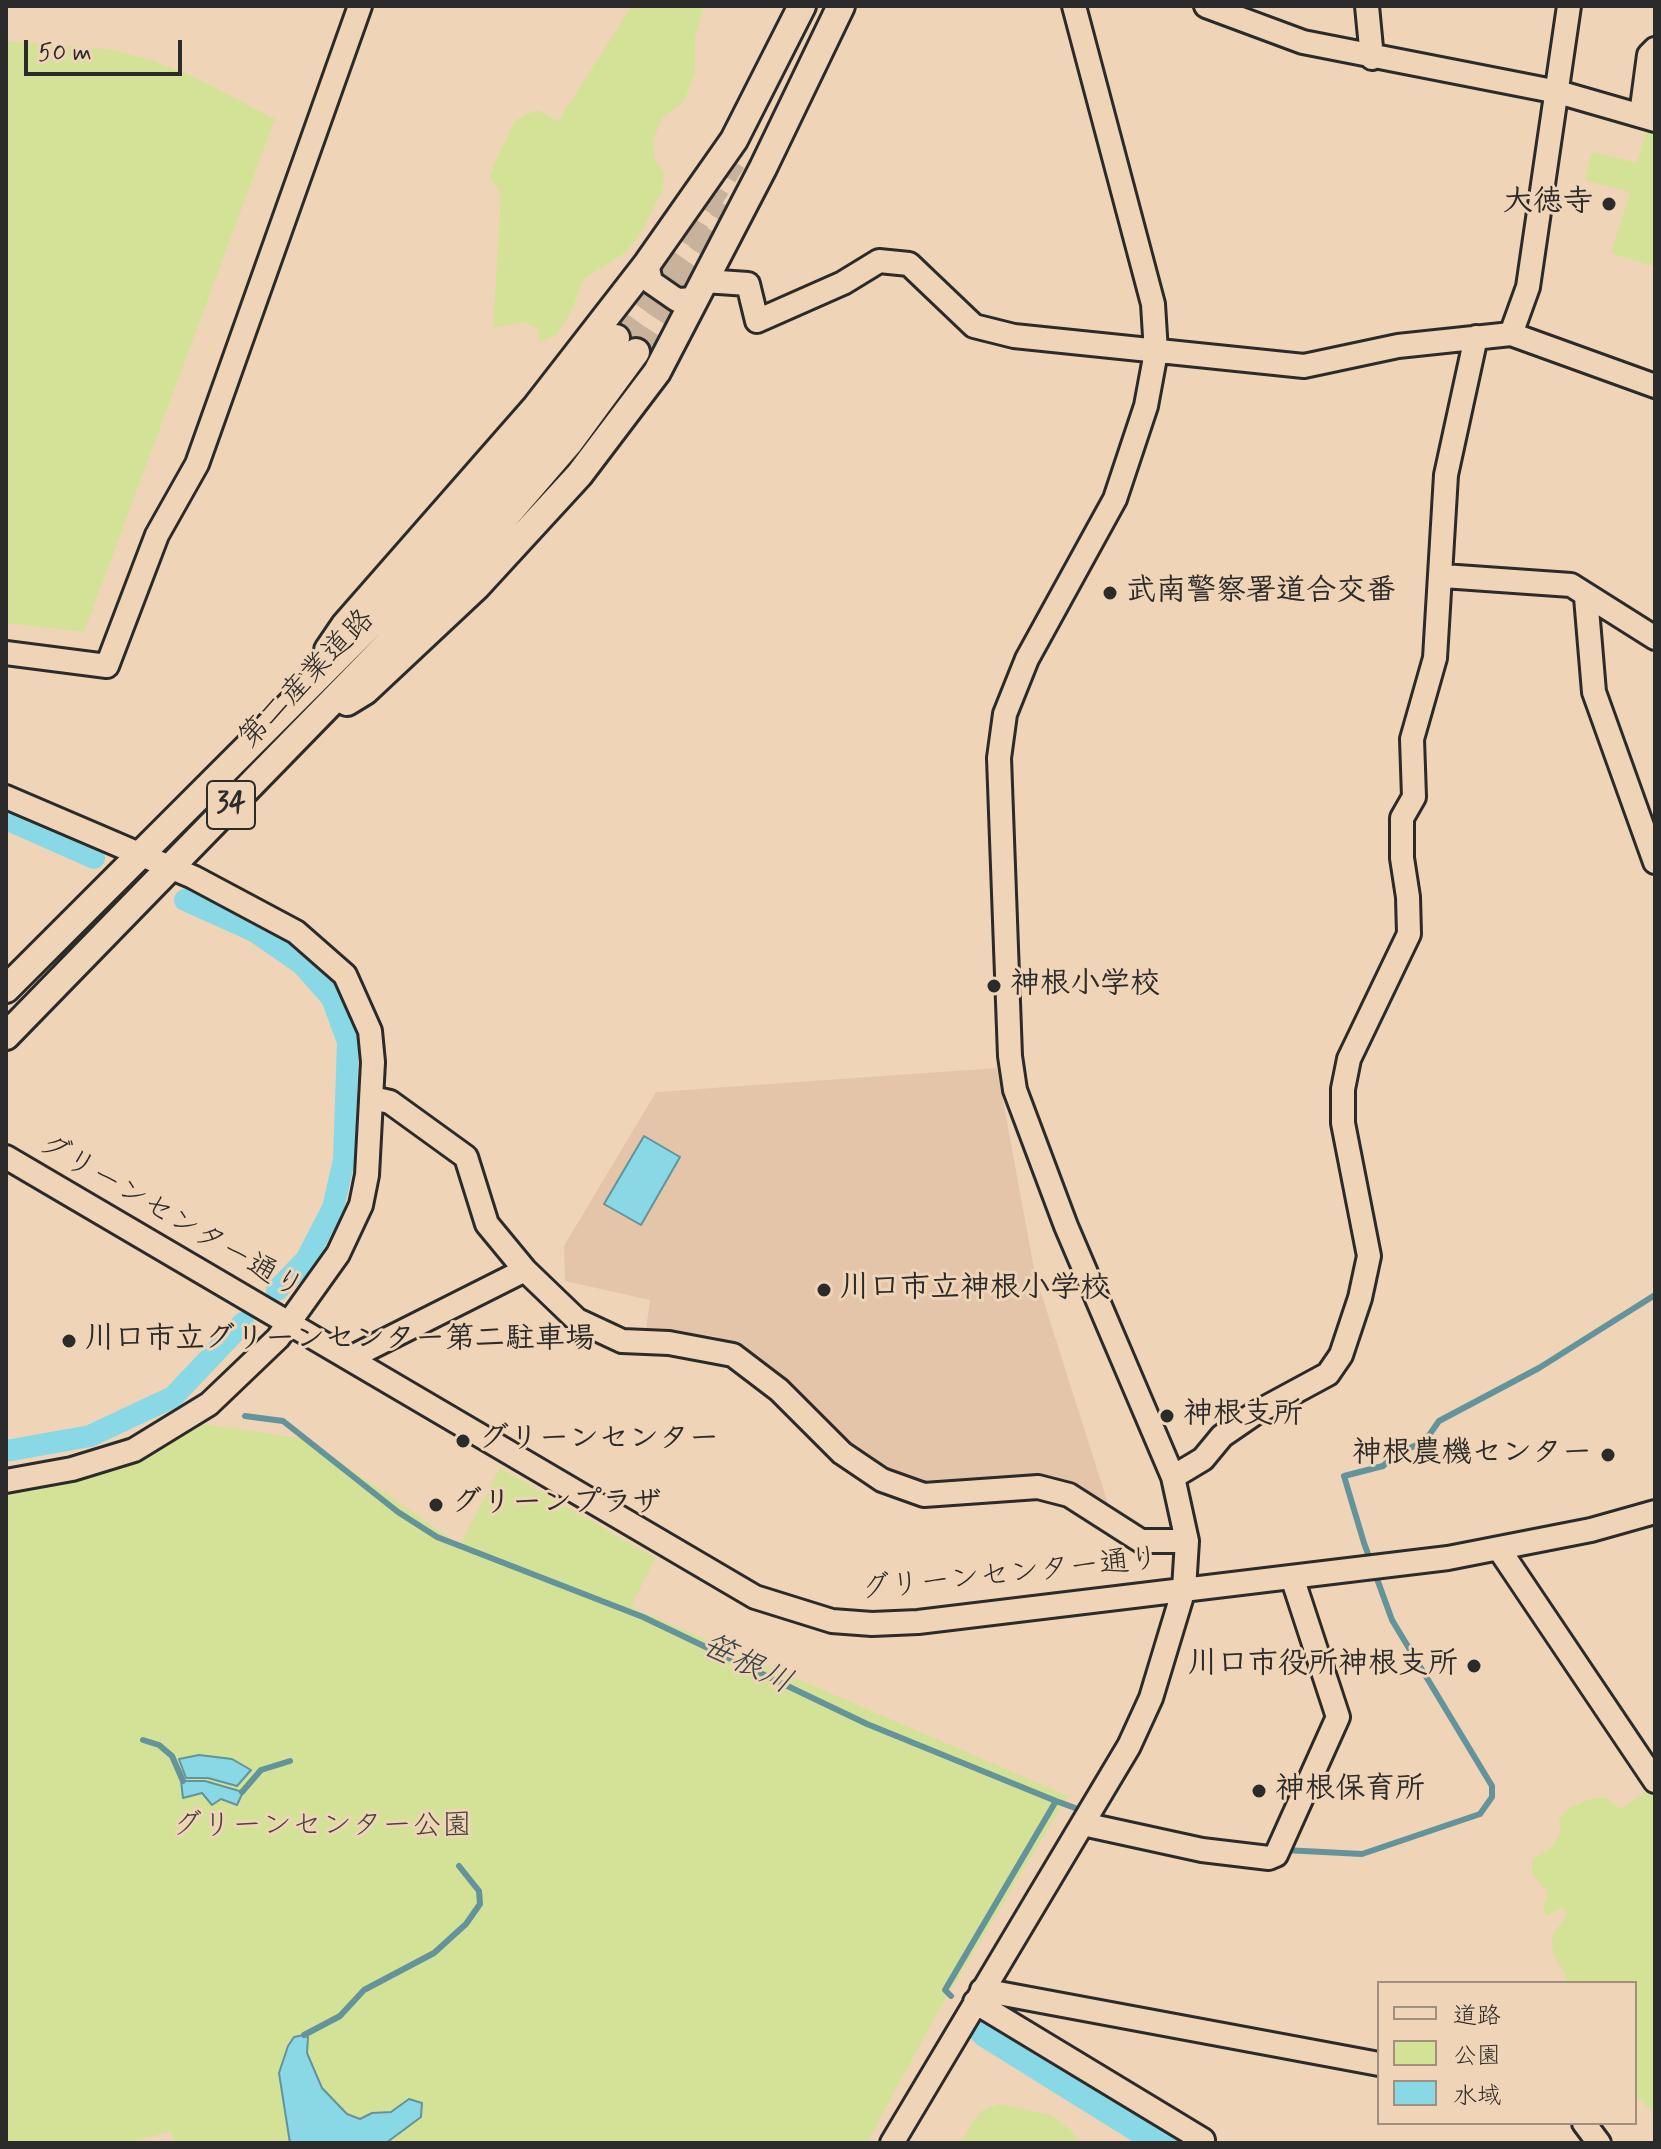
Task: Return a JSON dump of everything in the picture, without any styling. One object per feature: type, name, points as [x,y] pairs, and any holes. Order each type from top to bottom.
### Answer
[{"type":"main road","points":[[284,712],[345,625],[536,407],[647,264],[734,140],[802,6]]},
{"type":"main road","points":[[307,727],[365,691],[477,586],[579,475],[657,372],[841,6]]},
{"type":"main road","name":"第二産業道路","points":[[6,989],[474,517],[548,429],[626,345],[569,443],[501,524],[6,1036]]},
{"type":"street","points":[[6,653],[107,666],[157,535],[197,464],[360,6]]},
{"type":"street","points":[[892,2143],[1129,1746],[1151,1698],[1184,1589],[1187,1541],[1173,1477],[1066,1226],[1015,1090],[1010,1056],[999,758],[1012,689],[1115,499],[1146,406],[1156,352],[1153,304],[1074,6]]},
{"type":"street","points":[[1206,6],[1303,42],[1372,58],[1558,92],[1648,118],[1649,55],[1655,49]]},
{"type":"street","points":[[1367,6],[1372,58]]},
{"type":"street","points":[[1511,334],[1528,287],[1569,6]]},
{"type":"street","points":[[647,264],[646,274],[677,300],[700,290],[748,284],[757,321],[843,283],[879,261],[909,264],[974,326],[1014,336],[1304,366],[1398,346],[1511,334],[1655,386]]},
{"type":"street","points":[[1173,1477],[1203,1459],[1222,1436],[1254,1414],[1328,1374],[1341,1355],[1360,1298],[1369,1256],[1343,1123],[1343,1089],[1349,1059],[1409,934],[1402,818],[1414,797],[1412,739],[1435,658],[1443,576],[1446,475],[1476,337]]},
{"type":"street","points":[[1443,576],[1571,585],[1655,638]]},
{"type":"street","points":[[1586,597],[1594,692],[1655,862]]},
{"type":"street","points":[[6,797],[171,868],[278,921],[318,948],[345,975],[370,1031],[372,1098],[367,1175],[361,1205],[338,1254],[290,1323],[209,1404],[159,1436],[107,1460],[6,1481]]},
{"type":"street","points":[[372,1098],[390,1102],[466,1157],[487,1224],[525,1270],[577,1320],[622,1341],[669,1343],[733,1355],[779,1390],[842,1453],[882,1480],[924,1495],[1038,1487],[1069,1495],[1141,1541],[1187,1541]]},
{"type":"street","name":"グリーンセンター通り","points":[[6,1157],[352,1357],[650,1538],[755,1597],[794,1612],[832,1621],[887,1624],[1292,1577],[1499,1549],[1655,1512]]},
{"type":"street","points":[[352,1357],[525,1270]]},
{"type":"street","points":[[1499,1549],[1655,1781]]},
{"type":"street","points":[[1083,1824],[1202,1850],[1269,1858],[1276,1855],[1338,1717],[1292,1577]]},
{"type":"street","points":[[978,1996],[1377,2064]]},
{"type":"street","points":[[978,1996],[1203,2140],[1201,2143]]},
{"type":"street","points":[[1586,2125],[1599,2143]]},
{"type":"shaded area","name":"川口市立神根小学校","points":[[997,1068],[1035,1274],[1110,1510],[1076,1489],[912,1484],[859,1453],[776,1372],[740,1347],[714,1336],[646,1330],[650,1300],[565,1281],[564,1246],[656,1092]]},
{"type":"green space","points":[[632,6],[704,6],[695,37],[695,74],[684,101],[662,118],[653,141],[655,161],[664,172],[662,191],[638,238],[623,254],[584,279],[571,312],[556,335],[539,342],[538,329],[523,322],[493,328],[501,196],[490,176],[497,158],[515,120],[538,110],[558,121]]},
{"type":"green space","points":[[6,41],[109,49],[150,60],[186,73],[275,119],[84,632],[6,623]]},
{"type":"green space","points":[[1647,131],[1655,133],[1655,267],[1611,253],[1630,192],[1585,180],[1592,152],[1637,163]]},
{"type":"green space","name":"グリーンセンター公園","points":[[204,1424],[307,1439],[460,1545],[500,1468],[655,1558],[631,1607],[1068,1796],[937,2013],[867,2143],[174,2143],[171,2131],[129,2143],[6,2143],[6,1495],[46,1488],[150,1455]]},
{"type":"green space","points":[[1647,1791],[1655,1792],[1655,2114],[1637,2097],[1637,1981],[1565,1981],[1566,1976],[1553,1953],[1552,1936],[1567,1914],[1562,1908],[1546,1916],[1543,1906],[1548,1892],[1532,1874],[1532,1859],[1551,1847],[1561,1832],[1559,1819],[1569,1808],[1593,1798],[1606,1798],[1621,1809]]},
{"type":"green space","points":[[1000,2104],[1050,2115],[1071,2130],[1079,2143],[961,2143],[979,2112]]},
{"type":"water","points":[[644,1136],[680,1157],[641,1225],[604,1204]]},
{"type":"water","points":[[199,1755],[232,1759],[251,1770],[237,1786],[208,1778],[186,1778],[179,1759]]},
{"type":"water","points":[[181,1781],[205,1781],[243,1792],[237,1805],[221,1799],[212,1805],[202,1793],[183,1798]]},
{"type":"water","points":[[294,2037],[308,2037],[307,2053],[322,2088],[347,2114],[360,2119],[372,2113],[391,2112],[409,2099],[422,2103],[421,2117],[386,2143],[290,2143],[279,2073],[288,2046]]},
{"type":"waterway","points":[[6,819],[94,858]]},
{"type":"waterway","points":[[185,900],[254,931],[302,964],[332,998],[348,1042],[344,1160],[333,1208],[306,1260],[277,1290]]},
{"type":"waterway","points":[[1284,1850],[1362,1854],[1480,1814],[1492,1797],[1492,1786],[1392,1620],[1344,1476],[1383,1466],[1395,1455],[1425,1441],[1439,1421],[1539,1368],[1655,1295]]},
{"type":"waterway","points":[[6,1451],[90,1436],[173,1397],[243,1323]]},
{"type":"waterway","name":"笹根川","points":[[245,1416],[283,1421],[398,1512],[437,1537],[643,1617],[867,1724],[1056,1801],[945,1990],[951,1996]]},
{"type":"waterway","points":[[143,1740],[159,1745],[172,1756],[183,1781]]},
{"type":"waterway","points":[[242,1792],[261,1770],[290,1761]]},
{"type":"waterway","points":[[1056,1801],[1086,1812]]},
{"type":"waterway","points":[[304,2035],[340,2016],[364,1990],[434,1953],[466,1924],[480,1904],[479,1891],[459,1866]]},
{"type":"waterway","name":"笹根川","points":[[988,2029],[1171,2143]]},
{"type":"tunnel","points":[[616,338],[682,245],[733,161]]},
{"type":"tunnel","points":[[636,352],[730,208]]},
{"type":"place","name":"大徳寺","points":[[1609,204]]},
{"type":"place","name":"武南警察署道合交番","points":[[1110,593]]},
{"type":"place","name":"神根小学校","points":[[994,986]]},
{"type":"place","name":"川口市立神根小学校","points":[[824,1290]]},
{"type":"place","name":"川口市立グリーンセンター第二駐車場","points":[[69,1341]]},
{"type":"place","name":"神根支所","points":[[1167,1416]]},
{"type":"place","name":"グリーンセンター","points":[[463,1441]]},
{"type":"place","name":"神根農機センター","points":[[1608,1455]]},
{"type":"place","name":"グリーンプラザ","points":[[436,1505]]},
{"type":"place","name":"川口市役所神根支所","points":[[1474,1666]]},
{"type":"place","name":"神根保育所","points":[[1259,1791]]}]
